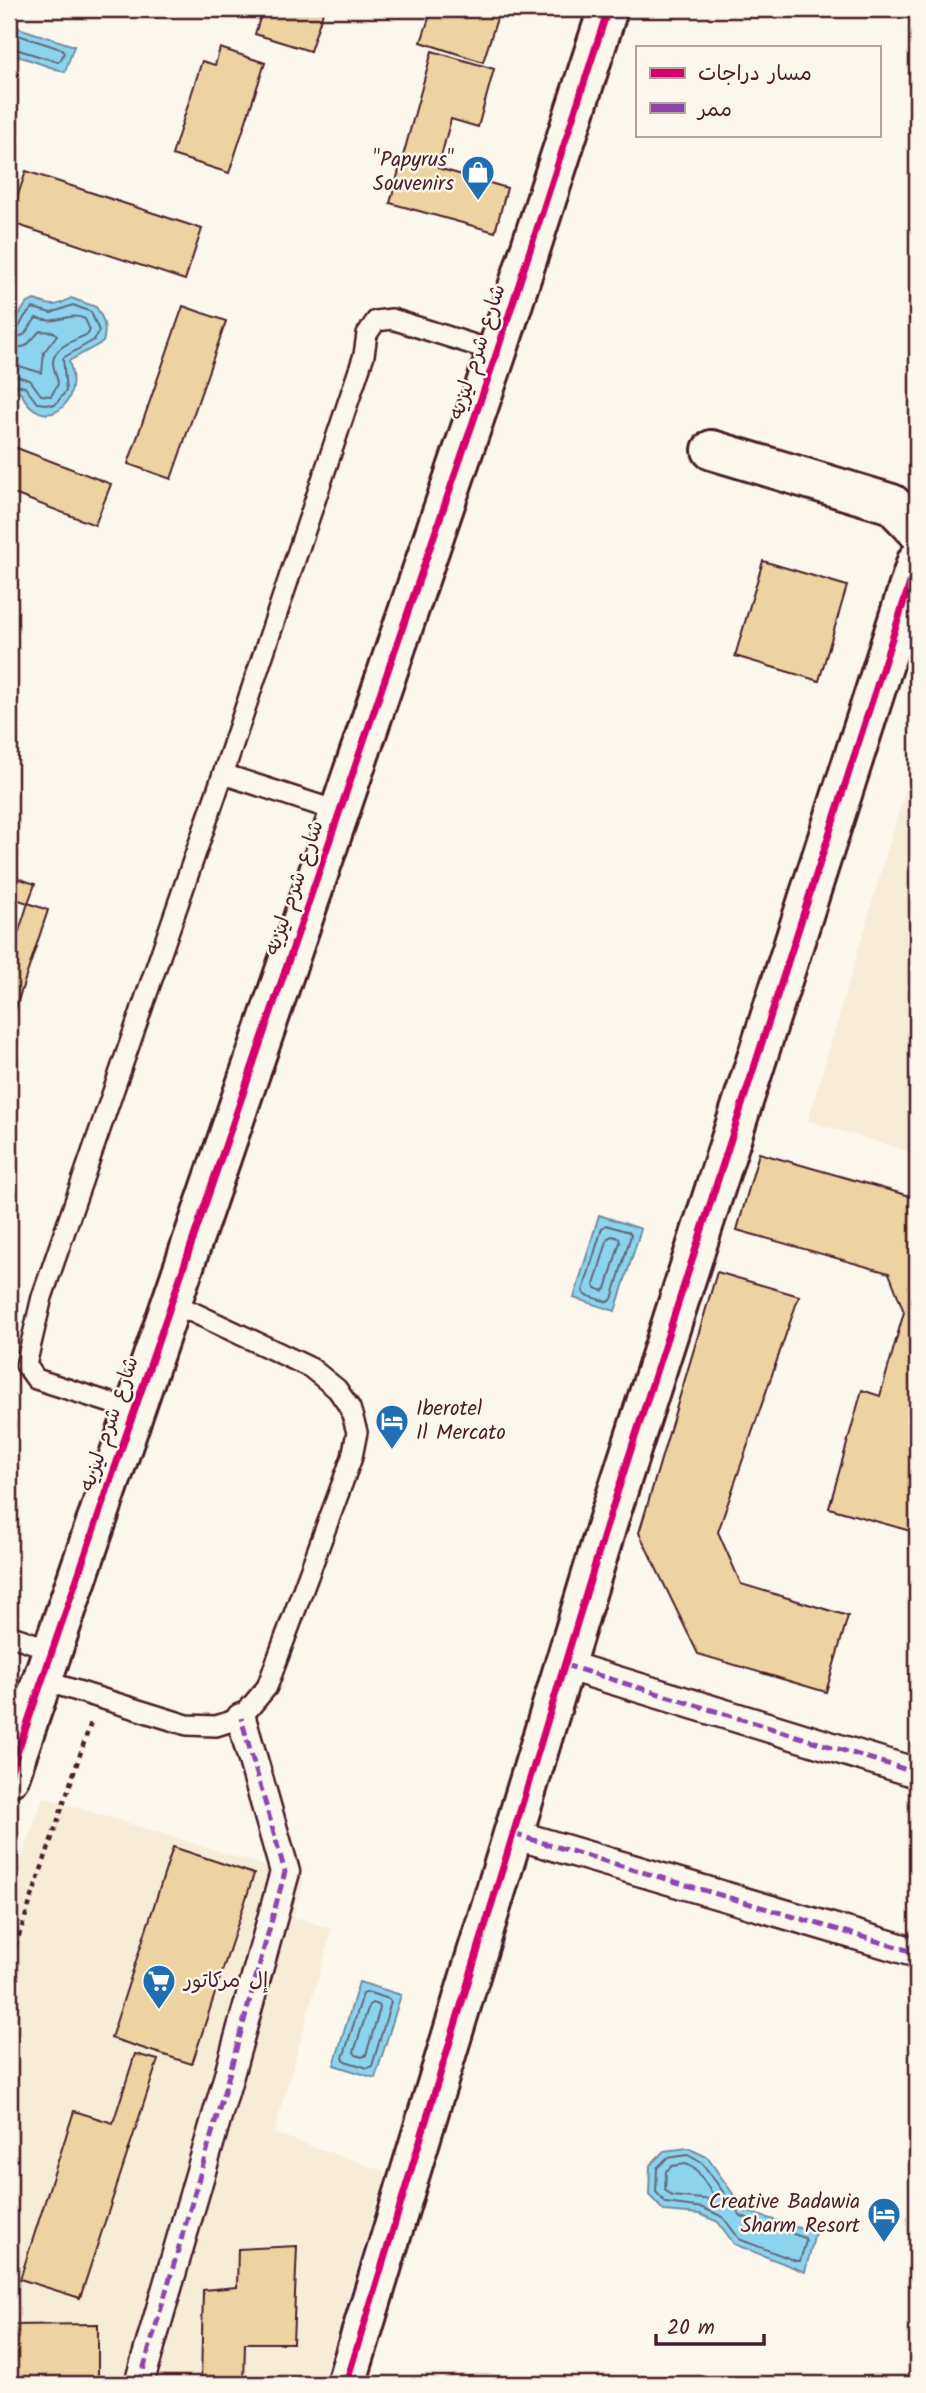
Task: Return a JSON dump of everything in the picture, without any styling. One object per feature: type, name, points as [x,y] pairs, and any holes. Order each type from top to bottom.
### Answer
[{"type":"street","name":"شارع شرم ليزيه","points":[[9,1777],[498,352],[608,9]]},
{"type":"street","points":[[712,450],[892,504],[917,530]]},
{"type":"street","points":[[345,2384],[619,1489],[917,561]]},
{"type":"street","points":[[565,1665],[917,1773]]},
{"type":"street","points":[[139,2384],[285,1872],[241,1718]]},
{"type":"street","points":[[513,1834],[917,1952]]},
{"type":"lane","points":[[133,1410],[36,1379],[26,1365],[42,1297],[223,774],[360,365],[367,334],[376,321],[392,319],[498,352]]},
{"type":"lane","points":[[223,774],[340,812]]},
{"type":"lane","points":[[9,1635],[48,1665],[99,1698],[187,1725],[216,1726],[241,1718],[267,1687],[352,1457],[356,1432],[350,1408],[337,1389],[311,1368],[171,1302]]},
{"type":"path","points":[[9,1965],[99,1698]]},
{"type":"shaded area","points":[[917,750],[917,1154],[808,1121]]},
{"type":"shaded area","name":"إل مركاتور","points":[[43,1797],[304,1878],[293,1917],[332,1929],[274,2133],[386,2172],[322,2384],[9,2384],[9,1897]]},
{"type":"water","points":[[9,25],[74,46],[65,72],[9,53]]},
{"type":"water","points":[[71,298],[96,307],[104,324],[103,342],[69,361],[71,391],[59,410],[40,412],[30,406],[21,393],[9,389],[9,324],[14,323],[26,304],[34,300],[53,305]]},
{"type":"water","points":[[599,1215],[641,1229],[615,1311],[574,1298]]},
{"type":"water","points":[[359,1982],[401,1995],[375,2078],[334,2065]]},
{"type":"water","points":[[688,2148],[707,2157],[745,2211],[815,2233],[805,2272],[734,2244],[718,2222],[700,2214],[664,2211],[649,2195],[650,2165],[664,2151]]},
{"type":"building","points":[[263,9],[324,9],[310,51],[255,34]]},
{"type":"building","points":[[432,9],[500,9],[483,62],[421,42]]},
{"type":"building","points":[[220,48],[265,63],[229,173],[172,155],[202,61],[215,65]]},
{"type":"building","points":[[432,51],[494,69],[478,127],[451,119],[438,168],[507,188],[495,232],[390,203]]},
{"type":"building","points":[[26,171],[202,229],[185,280],[9,222]]},
{"type":"building","points":[[183,306],[226,321],[171,479],[128,464]]},
{"type":"building","points":[[9,445],[111,484],[95,525],[9,492]]},
{"type":"building","points":[[763,561],[847,586],[819,681],[735,656]]},
{"type":"building","points":[[9,875],[35,884],[28,903],[9,897]]},
{"type":"building","points":[[28,903],[48,910],[9,1028],[9,962]]},
{"type":"building","points":[[759,1153],[917,1198],[917,1519],[914,1532],[829,1508],[862,1390],[880,1396],[904,1312],[889,1273],[737,1230]]},
{"type":"building","points":[[717,1272],[799,1296],[718,1532],[741,1584],[848,1616],[826,1692],[698,1654],[639,1533]]},
{"type":"building","points":[[173,1847],[254,1874],[192,2064],[111,2038]]},
{"type":"building","points":[[135,2054],[158,2060],[80,2298],[20,2279],[74,2111],[113,2123]]},
{"type":"building","points":[[297,2246],[293,2343],[245,2343],[244,2384],[201,2384],[203,2290],[237,2287],[238,2249]]},
{"type":"building","points":[[98,2324],[98,2384],[9,2384],[9,2325]]},
{"type":"marked path","points":[[565,1665],[917,1773]]},
{"type":"marked path","points":[[139,2384],[285,1872],[241,1718]]},
{"type":"marked path","points":[[513,1834],[917,1953]]},
{"type":"cycle path","points":[[9,1777],[497,352],[608,9]]},
{"type":"cycle path","points":[[346,2384],[610,1515],[917,561]]},
{"type":"place","name":"\"Papyrus\" Souvenirs","points":[[478,202]]},
{"type":"place","name":"Iberotel Il Mercato","points":[[392,1451]]},
{"type":"place","name":"إل مركاتور","points":[[159,2011]]},
{"type":"place","name":"Creative Badawia Sharm Resort","points":[[884,2244]]}]
